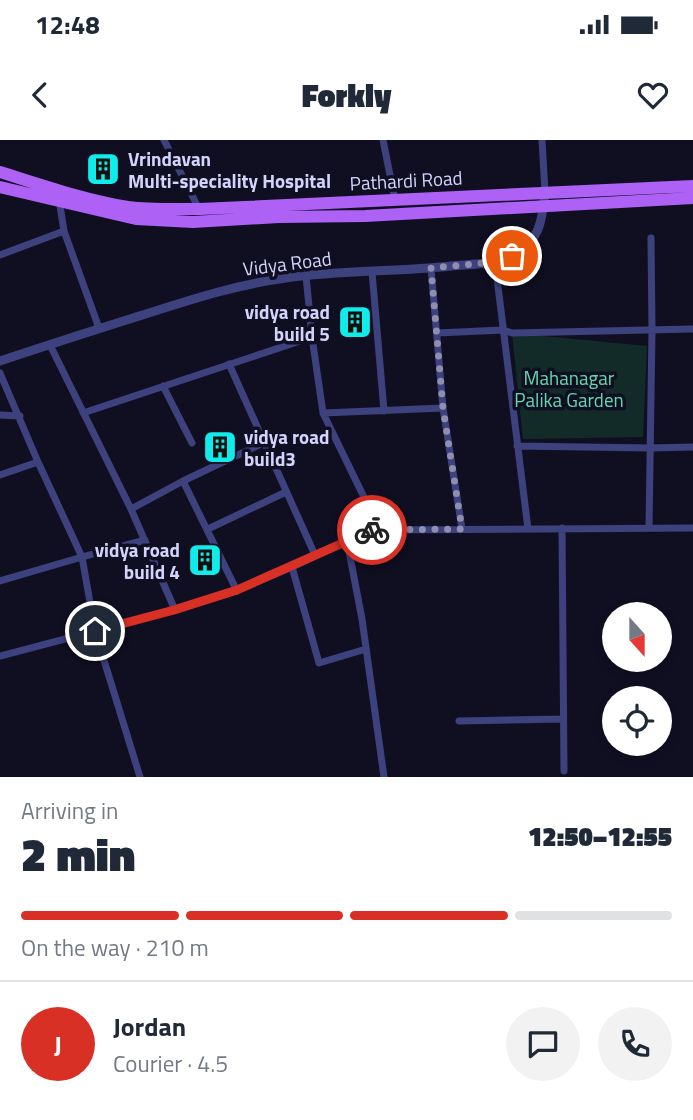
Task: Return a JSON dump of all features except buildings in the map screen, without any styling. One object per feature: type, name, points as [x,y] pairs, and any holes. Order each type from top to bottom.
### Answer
[{"type":"main road","name":"Pathardi Road","points":[[1,170],[59,196],[202,215],[395,200],[693,186]]},
{"type":"main road","points":[[2,187],[59,196]]},
{"type":"main road","points":[[202,215],[365,216],[693,198]]},
{"type":"street","points":[[383,140],[395,200]]},
{"type":"street","points":[[542,140],[545,192]]},
{"type":"street","points":[[166,141],[202,215]]},
{"type":"street","points":[[1,170],[2,187]]},
{"type":"street","name":"Vidya Road","points":[[0,361],[202,296],[258,282],[495,262],[512,256],[531,243],[539,227],[545,192]]},
{"type":"street","points":[[59,196],[64,232],[99,328]]},
{"type":"street","points":[[0,255],[64,232]]},
{"type":"street","points":[[649,528],[651,238]]},
{"type":"street","points":[[495,262],[528,529]]},
{"type":"street","points":[[431,268],[443,408],[462,529]]},
{"type":"street","points":[[372,272],[384,411]]},
{"type":"street","points":[[306,276],[323,413],[380,530]]},
{"type":"street","points":[[437,333],[693,329]]},
{"type":"street","points":[[83,413],[312,337]]},
{"type":"street","points":[[50,345],[131,509],[174,610]]},
{"type":"street","points":[[229,364],[315,555]]},
{"type":"street","points":[[0,373],[82,557],[95,631],[140,777]]},
{"type":"street","points":[[163,386],[192,443]]},
{"type":"street","points":[[323,413],[443,408]]},
{"type":"street","points":[[0,415],[20,416]]},
{"type":"street","points":[[131,509],[263,443]]},
{"type":"street","points":[[517,446],[693,447]]},
{"type":"street","points":[[0,475],[38,462]]},
{"type":"street","points":[[183,481],[237,590]]},
{"type":"street","points":[[208,529],[286,492]]},
{"type":"street","points":[[562,528],[564,771]]},
{"type":"street","points":[[0,656],[174,610],[237,590],[370,530],[693,528]]},
{"type":"street","points":[[0,581],[145,540]]},
{"type":"street","points":[[347,541],[384,777]]},
{"type":"street","points":[[292,567],[319,663],[366,649]]},
{"type":"street","points":[[459,721],[563,719]]},
{"type":"green space","name":"Mahanagar Palika Garden","points":[[512,333],[647,346],[643,437],[523,439]]},
{"type":"way so far","points":[[372,530],[462,529],[443,408],[431,268],[495,262],[512,256]]},
{"type":"place","name":"Vrindavan Multi-speciality Hospital","points":[[103,169]]},
{"type":"place","name":"vidya road build 5","points":[[355,322]]},
{"type":"place","name":"vidya road build3","points":[[220,447]]},
{"type":"place","name":"vidya road build 4","points":[[205,560]]},
{"type":"route","points":[[95,631],[237,590],[372,530]]}]
